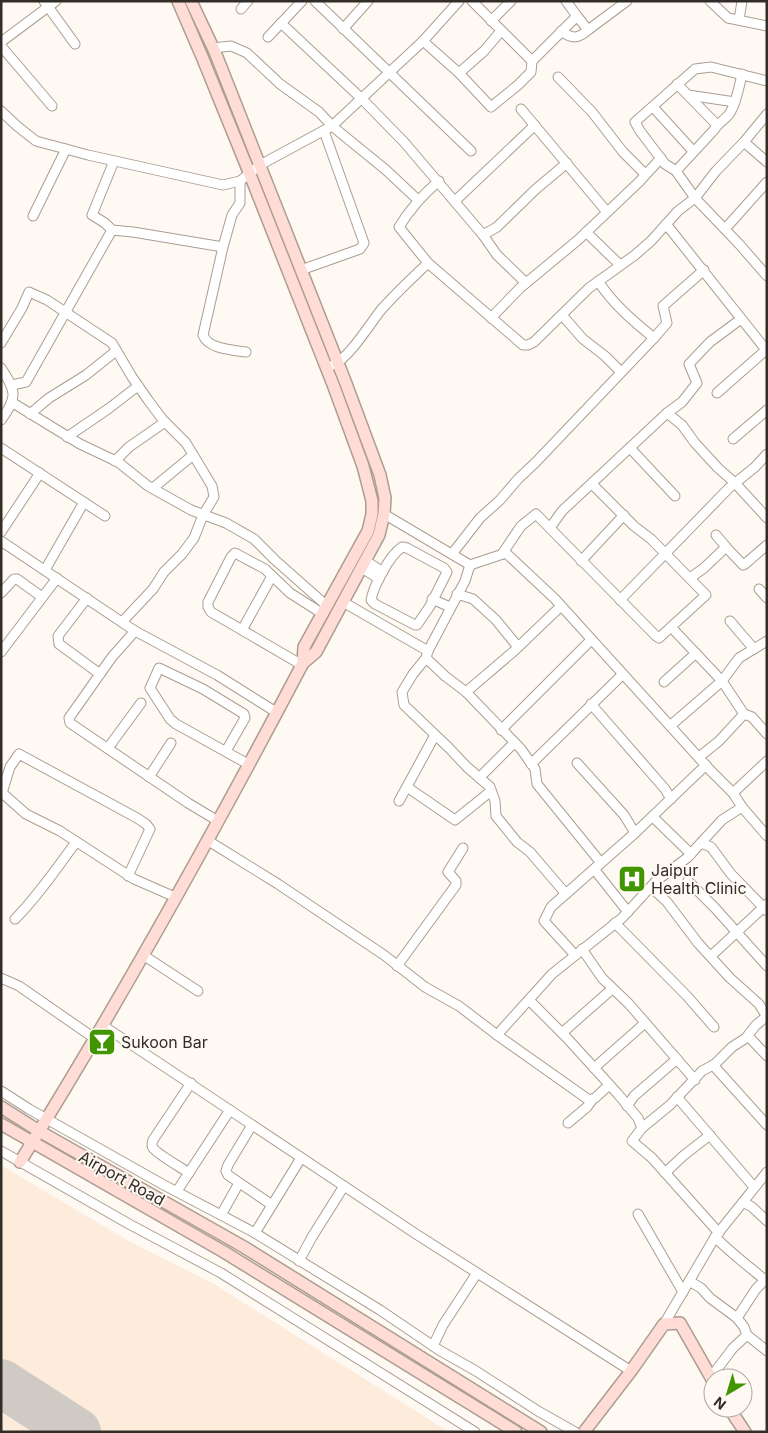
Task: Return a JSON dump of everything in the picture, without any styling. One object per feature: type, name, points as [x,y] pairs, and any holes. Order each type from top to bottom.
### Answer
[{"type":"street","points":[[1,42],[46,4],[56,1]]},
{"type":"street","points":[[178,1],[249,172],[326,368],[365,473],[372,501],[372,514],[368,531],[304,647],[302,664]]},
{"type":"street","points":[[241,9],[248,1]]},
{"type":"street","points":[[268,37],[302,1]]},
{"type":"street","points":[[315,1],[471,151]]},
{"type":"street","points":[[343,29],[368,1]]},
{"type":"street","points":[[1,111],[16,126],[36,141],[114,161],[223,185],[240,181],[260,165],[332,126],[424,41],[459,1]]},
{"type":"street","points":[[472,1],[532,61]]},
{"type":"street","points":[[491,21],[511,1]]},
{"type":"street","points":[[561,31],[572,38],[578,38],[627,1]]},
{"type":"street","points":[[710,1],[728,18],[767,26]]},
{"type":"street","points":[[739,20],[742,1]]},
{"type":"street","points":[[20,1162],[143,955],[218,821],[302,664],[316,652],[379,535],[384,514],[385,498],[380,475],[338,362],[213,48],[191,2]]},
{"type":"street","points":[[568,2],[588,30]]},
{"type":"street","points":[[46,4],[75,44]]},
{"type":"street","points":[[424,41],[459,72],[491,107],[531,72],[532,61],[577,16]]},
{"type":"street","points":[[281,23],[362,99],[404,142],[483,235],[497,255],[526,284]]},
{"type":"street","points":[[459,72],[484,51],[501,31]]},
{"type":"street","points":[[1,46],[52,106]]},
{"type":"street","points":[[213,48],[231,46],[247,53],[280,84],[319,112],[332,126],[386,170],[418,200]]},
{"type":"street","points":[[767,81],[711,67],[695,69],[638,118],[635,124],[665,164],[676,171],[695,198],[767,276]]},
{"type":"street","points":[[676,171],[729,114],[735,102],[742,74]]},
{"type":"street","points":[[558,77],[592,112],[622,152],[644,174]]},
{"type":"street","points":[[677,84],[717,125]]},
{"type":"street","points":[[688,95],[735,102]]},
{"type":"street","points":[[652,107],[693,151]]},
{"type":"street","points":[[521,109],[607,212]]},
{"type":"street","points":[[438,181],[418,200],[398,227],[428,263],[523,345],[528,345],[550,328],[582,294],[651,241],[678,211],[695,198],[716,171],[744,142],[767,114]]},
{"type":"street","points":[[455,201],[535,125]]},
{"type":"street","points":[[301,270],[360,248],[364,243],[324,132]]},
{"type":"street","points":[[744,142],[767,162]]},
{"type":"street","points":[[33,216],[66,149]]},
{"type":"street","points":[[491,318],[526,284],[586,232],[639,182],[644,174],[661,158]]},
{"type":"street","points":[[114,161],[92,215],[112,230],[222,247]]},
{"type":"street","points":[[483,235],[497,227],[566,163]]},
{"type":"street","points":[[240,181],[240,203],[232,215],[222,247],[203,335],[204,340],[210,344],[246,352]]},
{"type":"street","points":[[725,229],[767,182]]},
{"type":"street","points":[[666,224],[766,351],[717,393]]},
{"type":"street","points":[[12,385],[26,382],[112,230]]},
{"type":"street","points":[[586,232],[620,265]]},
{"type":"street","points":[[759,267],[767,260]]},
{"type":"street","points":[[326,368],[338,362],[355,345],[383,308],[428,263]]},
{"type":"street","points":[[452,554],[480,518],[500,500],[654,338],[667,323],[663,306],[704,270]]},
{"type":"street","points":[[598,282],[621,311],[654,338]]},
{"type":"street","points":[[1,343],[22,308],[29,292],[47,300],[112,343],[138,386],[165,422],[186,443],[212,486],[214,497],[203,515],[194,538],[122,622]]},
{"type":"street","points":[[562,315],[583,339],[605,356],[621,372]]},
{"type":"street","points":[[550,528],[562,512],[666,413],[682,402],[697,383],[689,364],[710,342],[741,318]]},
{"type":"street","points":[[30,414],[49,398],[86,375],[116,351]]},
{"type":"street","points":[[1,368],[12,385],[13,403],[2,419]]},
{"type":"street","points":[[67,437],[138,386]]},
{"type":"street","points":[[13,403],[67,437],[115,461],[153,488],[192,510],[226,523],[254,539],[325,610]]},
{"type":"street","points":[[733,439],[767,410]]},
{"type":"street","points":[[666,413],[682,426],[718,468],[767,518]]},
{"type":"street","points":[[115,461],[129,447],[165,422]]},
{"type":"street","points":[[1,448],[105,516]]},
{"type":"street","points":[[630,448],[675,496]]},
{"type":"street","points":[[620,600],[734,483],[767,454]]},
{"type":"street","points":[[153,488],[193,455]]},
{"type":"street","points":[[1,532],[40,474]]},
{"type":"street","points":[[502,554],[521,526],[536,514],[658,637],[671,627],[706,595],[651,538],[634,526],[592,484]]},
{"type":"street","points":[[45,570],[84,502]]},
{"type":"street","points":[[384,514],[470,565]]},
{"type":"street","points":[[581,561],[624,515]]},
{"type":"street","points":[[716,535],[743,565],[767,545]]},
{"type":"street","points":[[1,541],[135,631],[217,675],[276,712]]},
{"type":"street","points":[[690,578],[704,568],[726,546]]},
{"type":"street","points":[[402,547],[444,568],[447,572],[420,622],[415,625],[375,604],[371,600],[381,575],[402,547]]},
{"type":"street","points":[[470,565],[506,552],[561,606],[733,792],[742,807],[767,836]]},
{"type":"street","points":[[302,664],[210,612],[208,602],[231,557],[236,553],[249,559],[272,576],[290,593],[325,610]]},
{"type":"street","points":[[364,564],[381,575]]},
{"type":"street","points":[[470,565],[465,581],[448,610],[427,654],[402,692],[404,706],[490,787],[495,801],[496,816],[517,842],[530,852],[566,894]]},
{"type":"street","points":[[242,630],[272,576]]},
{"type":"street","points":[[1,652],[56,578]]},
{"type":"street","points":[[1,593],[16,579],[42,597]]},
{"type":"street","points":[[759,589],[767,598]]},
{"type":"street","points":[[457,594],[473,599],[496,620],[518,646]]},
{"type":"street","points":[[87,598],[58,636],[57,640],[59,644],[100,674]]},
{"type":"street","points":[[343,602],[427,654],[445,676],[466,692],[521,749],[535,769],[537,784],[598,866],[628,912]]},
{"type":"street","points":[[431,602],[448,610]]},
{"type":"street","points":[[466,692],[482,680],[561,606]]},
{"type":"street","points":[[730,620],[754,649]]},
{"type":"street","points":[[671,627],[722,681],[744,714],[752,717],[767,733]]},
{"type":"street","points":[[135,631],[112,657],[69,720],[79,729],[149,777],[218,821]]},
{"type":"street","points":[[501,730],[591,640]]},
{"type":"street","points":[[670,726],[722,681],[739,658],[767,640]]},
{"type":"street","points":[[664,682],[696,653]]},
{"type":"street","points":[[226,751],[245,718],[244,714],[203,689],[160,668],[150,688],[170,719],[248,764]]},
{"type":"street","points":[[531,764],[623,674]]},
{"type":"street","points":[[108,748],[141,703]]},
{"type":"street","points":[[591,704],[665,789],[671,799]]},
{"type":"street","points":[[699,757],[719,741],[744,714]]},
{"type":"street","points":[[399,801],[435,735]]},
{"type":"street","points":[[479,778],[514,743]]},
{"type":"street","points":[[149,777],[171,744]]},
{"type":"street","points":[[128,876],[150,829],[146,824],[19,754],[10,767],[2,792],[26,814],[60,831],[128,876],[175,898]]},
{"type":"street","points":[[733,792],[767,761]]},
{"type":"street","points":[[577,763],[624,815],[635,833]]},
{"type":"street","points":[[695,1080],[629,1004],[612,989],[578,952],[544,921],[551,907],[635,833],[706,765]]},
{"type":"street","points":[[407,787],[455,820],[491,791]]},
{"type":"street","points":[[497,1036],[552,974],[628,912],[651,887],[691,854],[722,820],[742,807]]},
{"type":"street","points":[[653,816],[691,854]]},
{"type":"street","points":[[207,840],[278,884],[425,987],[459,1006],[497,1036],[589,1100],[592,1100]]},
{"type":"street","points":[[15,919],[29,906],[76,842]]},
{"type":"street","points":[[701,843],[711,847],[731,874],[766,907],[711,956]]},
{"type":"street","points":[[397,966],[456,885],[456,881],[448,872],[463,848]]},
{"type":"street","points":[[688,881],[767,966]]},
{"type":"street","points":[[651,887],[667,902],[698,943],[730,978],[759,1004],[767,1017],[755,1026],[748,1036],[702,1072],[656,1118],[642,1128],[632,1141],[652,1158],[740,1260],[766,1279],[756,1289],[737,1318]]},
{"type":"street","points":[[615,923],[687,996],[714,1027]]},
{"type":"street","points":[[143,955],[198,991]]},
{"type":"street","points":[[1,978],[19,986],[94,1038]]},
{"type":"street","points":[[562,1033],[612,989]]},
{"type":"street","points":[[529,1000],[594,1068],[638,1118],[642,1128]]},
{"type":"street","points":[[594,1068],[645,1023]]},
{"type":"street","points":[[102,1025],[301,1158],[631,1371]]},
{"type":"street","points":[[748,1036],[767,1056]]},
{"type":"street","points":[[627,1106],[634,1096],[677,1059]]},
{"type":"street","points":[[712,1065],[767,1125]]},
{"type":"street","points":[[189,1173],[158,1153],[152,1145],[153,1140],[191,1083]]},
{"type":"street","points":[[568,1123],[587,1108],[592,1100],[609,1085]]},
{"type":"street","points":[[1,1091],[255,1233],[380,1310],[433,1346],[575,1432]]},
{"type":"street","points":[[678,1097],[754,1187]]},
{"type":"street","name":"Airport Road","points":[[1,1107],[38,1131],[244,1247],[374,1326],[541,1432]]},
{"type":"street","points":[[177,1191],[230,1110]]},
{"type":"street","points":[[1,1124],[224,1252],[516,1432]]},
{"type":"street","points":[[252,1125],[226,1171],[228,1175],[272,1205]]},
{"type":"street","points":[[665,1173],[710,1135]]},
{"type":"street","points":[[1,1151],[129,1224],[221,1273],[474,1432]]},
{"type":"street","points":[[255,1233],[301,1158]]},
{"type":"street","points":[[584,1432],[664,1324],[717,1235],[767,1172]]},
{"type":"street","points":[[221,1215],[239,1183]]},
{"type":"street","points":[[300,1260],[344,1186]]},
{"type":"street","points":[[743,1202],[752,1207],[767,1221]]},
{"type":"street","points":[[638,1214],[683,1292]]},
{"type":"street","points":[[433,1346],[443,1325],[477,1273]]},
{"type":"street","points":[[689,1281],[737,1318],[747,1335],[767,1351]]},
{"type":"street","points":[[664,1324],[680,1323],[705,1368]]},
{"type":"street","points":[[720,1368],[733,1348],[747,1335]]},
{"type":"street","points":[[736,1418],[745,1432]]},
{"type":"shaded area","points":[[1,1165],[127,1240],[214,1284],[449,1432],[1,1432]]},
{"type":"taxiway","points":[[1,1385],[14,1391]]},
{"type":"runway","points":[[1,1383],[77,1432]]},
{"type":"place","name":"Jaipur Health Clinic","points":[[632,879]]},
{"type":"place","name":"Sukoon Bar","points":[[102,1042]]}]
